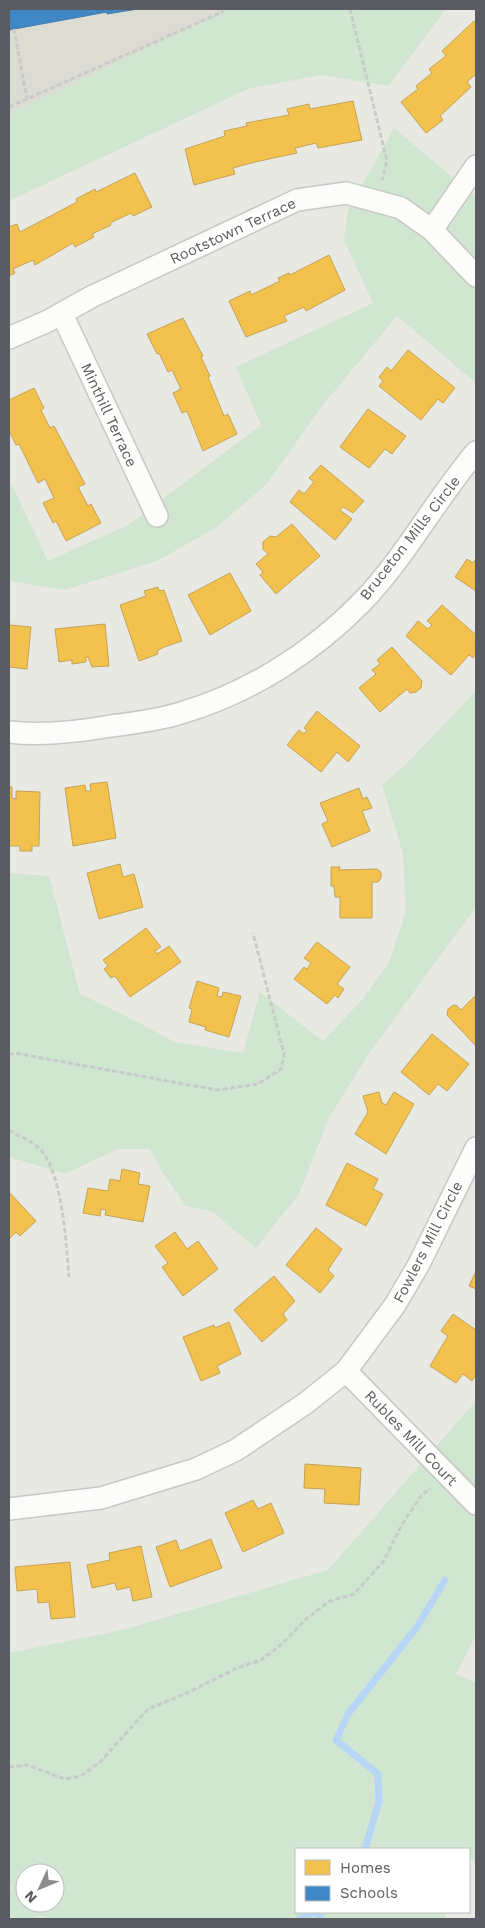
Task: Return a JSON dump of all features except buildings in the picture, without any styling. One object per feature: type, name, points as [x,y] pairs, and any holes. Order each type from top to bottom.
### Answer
[{"type":"street","points":[[432,230],[476,166]]},
{"type":"street","name":"Rootstown Terrace","points":[[9,338],[297,200],[346,193],[401,208],[432,230],[476,276]]},
{"type":"street","name":"Minthill Terrace","points":[[62,314],[157,516]]},
{"type":"street","name":"Bruceton Mills Circle","points":[[9,732],[29,734],[83,731],[180,714],[211,703],[271,673],[296,658],[361,603],[396,561],[476,452]]},
{"type":"street","name":"Fowlers Mill Circle","points":[[9,1509],[101,1498],[196,1469],[236,1450],[306,1403],[346,1371],[395,1305],[419,1264],[476,1148]]},
{"type":"street","name":"Rubles Mill Court","points":[[346,1371],[476,1504]]},
{"type":"path","points":[[9,107],[222,12],[222,9]]},
{"type":"path","points":[[350,9],[387,161],[376,200]]},
{"type":"path","points":[[14,30],[27,99]]},
{"type":"path","points":[[9,1055],[15,1053],[217,1090],[258,1084],[281,1069],[284,1054],[253,933]]},
{"type":"path","points":[[9,1130],[41,1150],[53,1174],[62,1205],[69,1277]]},
{"type":"path","points":[[9,1767],[28,1765],[66,1779],[81,1776],[100,1762],[148,1709],[187,1693],[237,1668],[261,1660],[282,1644],[306,1619],[330,1601],[354,1594],[384,1562],[403,1524],[421,1496],[446,1475]]},
{"type":"shaded area","points":[[9,9],[366,9],[9,185]]},
{"type":"green space","points":[[230,9],[446,9],[388,86],[321,75],[248,89],[9,201],[9,114]]},
{"type":"green space","points":[[394,128],[476,197],[476,383],[397,316],[323,405],[266,485],[217,527],[159,560],[65,590],[9,581],[9,485],[12,485],[48,561],[128,525],[261,425],[236,367],[373,303],[344,240],[348,210]]},
{"type":"green space","points":[[476,691],[476,907],[370,1052],[329,1118],[299,1194],[256,1248],[211,1211],[186,1206],[162,1172],[150,1149],[118,1149],[65,1174],[9,1157],[9,873],[49,876],[80,994],[175,1042],[243,1053],[260,992],[323,1041],[363,999],[389,962],[406,911],[403,854],[382,785],[406,764]]},
{"type":"green space","points":[[476,1401],[476,1635],[456,1674],[476,1683],[476,1862],[470,1859],[470,1848],[295,1848],[295,1913],[445,1913],[446,1919],[9,1919],[9,1653],[122,1630],[328,1570]]},
{"type":"waterway","points":[[365,1848],[379,1801],[378,1774],[336,1740],[348,1714],[417,1627],[445,1580]]},
{"type":"waterway","points":[[300,1919],[313,1913]]},
{"type":"waterway","points":[[319,1919],[321,1913]]}]
